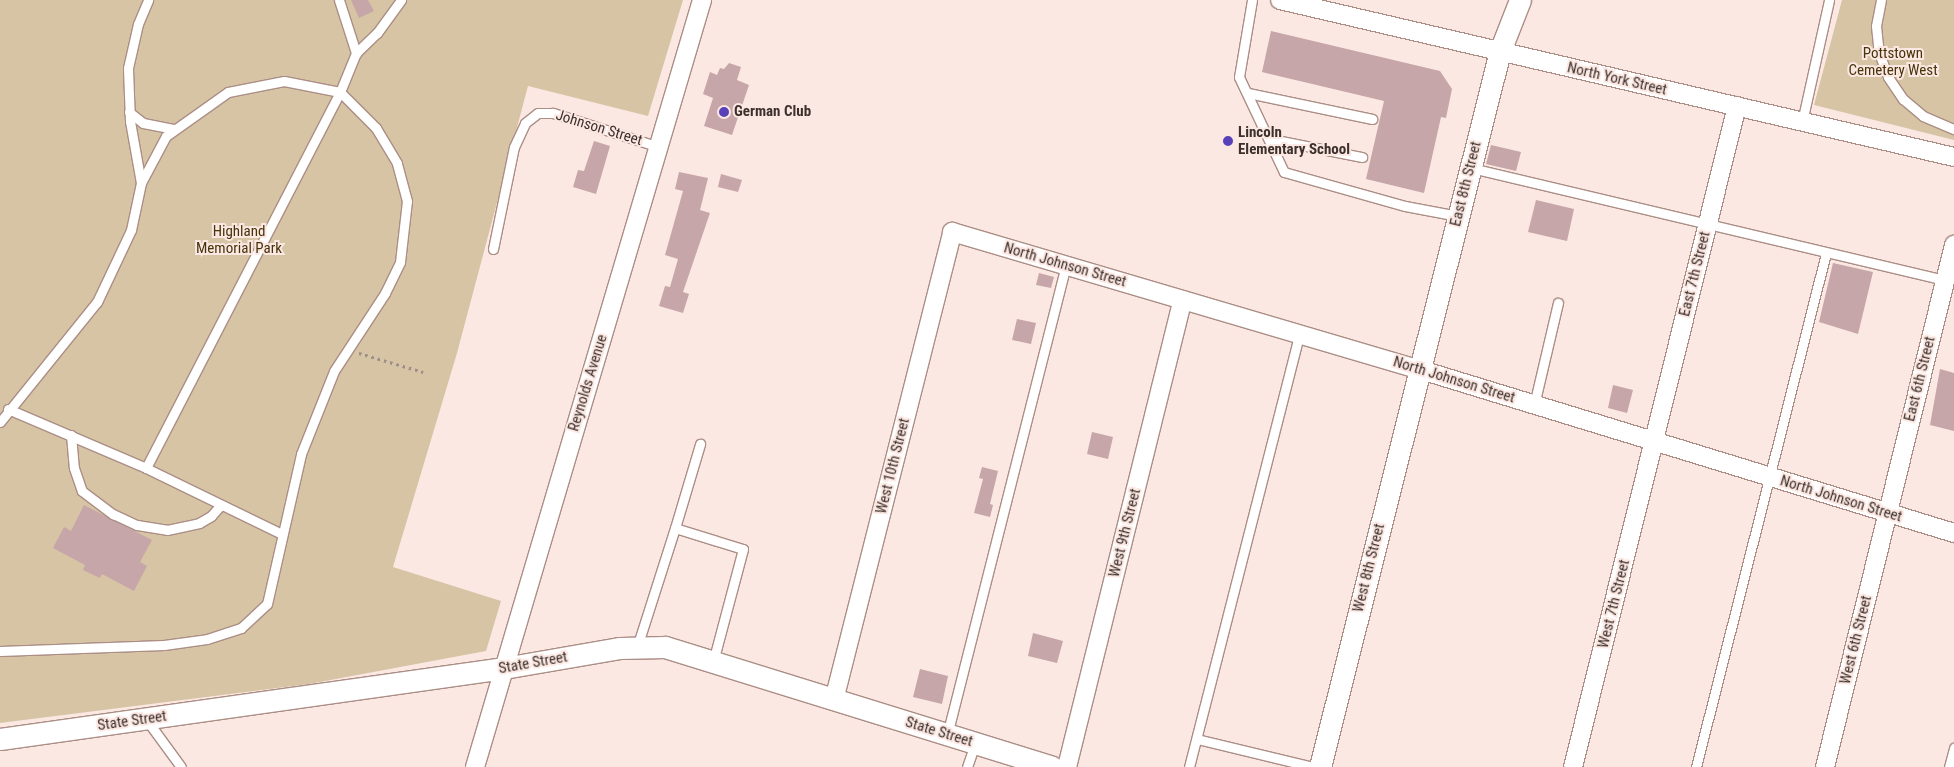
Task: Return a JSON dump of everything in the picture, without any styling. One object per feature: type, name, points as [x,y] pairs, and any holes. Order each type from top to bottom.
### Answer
[{"type":"street","name":"Reynolds Avenue","points":[[474,767],[702,0]]},
{"type":"street","name":"North York Street","points":[[1280,0],[1954,157]]},
{"type":"street","name":"East 8th Street","points":[[1418,369],[1500,51],[1520,0]]},
{"type":"street","name":"East 7th Street","points":[[1654,442],[1737,106]]},
{"type":"street","name":"North Johnson Street","points":[[952,232],[1418,369],[1954,533]]},
{"type":"street","name":"West 10th Street","points":[[834,700],[952,232]]},
{"type":"street","name":"East 6th Street","points":[[1887,513],[1954,245]]},
{"type":"street","name":"West 9th Street","points":[[1067,767],[1183,300]]},
{"type":"street","name":"West 8th Street","points":[[1320,767],[1418,369]]},
{"type":"street","name":"West 7th Street","points":[[1573,767],[1654,442]]},
{"type":"street","name":"West 6th Street","points":[[1825,767],[1887,513]]},
{"type":"street","name":"State Street","points":[[0,739],[637,648],[665,647],[1052,767]]},
{"type":"lane","points":[[141,183],[129,112],[129,62],[138,24],[148,0]]},
{"type":"lane","points":[[339,0],[356,53]]},
{"type":"lane","points":[[146,468],[340,92],[356,53],[377,33],[402,0]]},
{"type":"lane","points":[[1252,0],[1240,77],[1271,139],[1284,172],[1405,206],[1458,216]]},
{"type":"lane","points":[[1802,122],[1830,0]]},
{"type":"lane","points":[[1881,0],[1877,35],[1879,53],[1888,77],[1903,99],[1923,116],[1954,129]]},
{"type":"lane","points":[[0,422],[8,409],[88,315],[106,287],[131,230],[141,183],[160,145],[174,129],[211,102],[241,87],[284,81],[340,92],[388,144],[404,182],[407,201],[400,262],[385,293],[334,371],[301,454],[282,534],[270,597],[261,612],[241,628],[207,639],[164,645],[0,652]]},
{"type":"lane","points":[[1248,93],[1372,119]]},
{"type":"lane","points":[[129,112],[143,123],[174,129]]},
{"type":"lane","name":"Johnson Street","points":[[493,249],[514,146],[525,123],[538,113],[553,113],[659,147]]},
{"type":"lane","points":[[1271,139],[1362,157]]},
{"type":"lane","points":[[1470,168],[1945,280]]},
{"type":"lane","points":[[1696,767],[1826,253]]},
{"type":"lane","points":[[947,735],[1066,265]]},
{"type":"lane","points":[[1534,405],[1558,303]]},
{"type":"lane","points":[[1189,767],[1299,334]]},
{"type":"lane","points":[[8,409],[146,468],[220,506],[282,534]]},
{"type":"lane","points":[[71,435],[74,468],[82,491],[118,516],[145,527],[167,530],[199,523],[211,516],[220,506]]},
{"type":"lane","points":[[637,648],[700,444]]},
{"type":"lane","points":[[675,528],[743,548],[713,662]]},
{"type":"lane","points":[[145,719],[180,767]]},
{"type":"lane","points":[[1196,739],[1313,767]]},
{"type":"lane","points":[[967,767],[975,743]]},
{"type":"lane","points":[[1949,767],[1954,748]]},
{"type":"path","points":[[348,350],[423,372]]},
{"type":"green space","name":"Highland Memorial Park","points":[[0,0],[683,0],[648,116],[528,86],[457,353],[393,567],[501,601],[486,651],[309,684],[0,723]]},
{"type":"green space","name":"Pottstown Cemetery West","points":[[1842,0],[1954,0],[1954,140],[1814,105]]},
{"type":"building","points":[[351,0],[368,0],[374,11],[359,18]]},
{"type":"building","name":"Lincoln Elementary School","points":[[1271,31],[1440,71],[1452,89],[1446,118],[1441,117],[1424,193],[1366,179],[1384,101],[1262,72]]},
{"type":"building","name":"German Club","points":[[729,63],[741,67],[737,80],[749,85],[732,135],[704,126],[713,98],[703,94],[710,72],[717,75],[720,68],[724,69]]},
{"type":"building","points":[[594,141],[610,146],[596,194],[573,187],[578,170],[584,171]]},
{"type":"building","points":[[1491,145],[1521,152],[1516,171],[1486,164]]},
{"type":"building","points":[[679,172],[708,178],[700,210],[710,213],[683,292],[689,294],[683,313],[659,306],[665,286],[670,287],[678,259],[665,255],[683,191],[675,189]]},
{"type":"building","points":[[721,174],[742,180],[738,192],[718,187]]},
{"type":"building","points":[[1536,200],[1574,209],[1567,241],[1528,232]]},
{"type":"building","points":[[1833,263],[1873,272],[1858,334],[1819,322]]},
{"type":"building","points":[[1039,273],[1054,277],[1051,288],[1036,285]]},
{"type":"building","points":[[1017,319],[1036,323],[1031,344],[1012,340]]},
{"type":"building","points":[[1940,369],[1954,373],[1954,431],[1930,425]]},
{"type":"building","points":[[1613,385],[1633,390],[1627,413],[1608,408]]},
{"type":"building","points":[[1092,432],[1113,437],[1108,459],[1087,454]]},
{"type":"building","points":[[982,467],[998,471],[990,504],[993,505],[990,517],[974,513],[983,479],[979,478]]},
{"type":"building","points":[[84,505],[152,540],[140,562],[147,566],[134,591],[102,574],[100,578],[83,570],[85,565],[53,548],[64,527],[71,531]]},
{"type":"building","points":[[1033,633],[1063,641],[1057,663],[1028,656]]},
{"type":"building","points":[[920,669],[948,676],[942,704],[913,697]]},
{"type":"place","name":"German Club","points":[[724,112]]},
{"type":"place","name":"Lincoln Elementary School","points":[[1228,141]]}]
